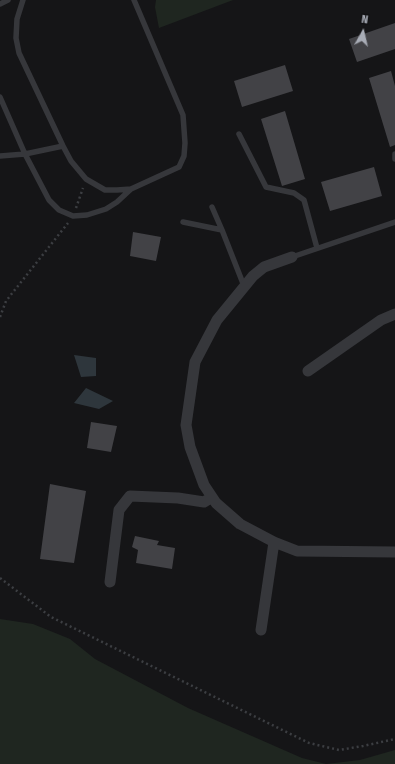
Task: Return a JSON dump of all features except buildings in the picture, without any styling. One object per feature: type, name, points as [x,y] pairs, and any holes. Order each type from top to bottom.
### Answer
[{"type":"street","points":[[292,257],[264,267],[253,276],[216,320],[195,362],[186,425],[190,447],[204,485],[216,503],[240,524],[274,542],[298,550],[395,552]]},
{"type":"street","points":[[308,371],[381,320],[395,314]]},
{"type":"street","points":[[110,582],[120,510],[130,496],[178,498],[204,502],[212,497]]},
{"type":"street","points":[[261,630],[274,542]]},
{"type":"lane","points":[[0,4],[8,0]]},
{"type":"lane","points":[[24,0],[17,19],[16,38],[19,53],[71,161],[86,179],[105,190],[131,189]]},
{"type":"lane","points":[[0,97],[25,154],[49,200],[59,210],[73,216],[87,216],[106,209],[117,202],[131,189],[179,167],[184,156],[185,144],[182,115],[135,0]]},
{"type":"lane","points":[[239,134],[266,187],[294,193],[304,200],[317,248]]},
{"type":"lane","points":[[0,156],[25,154],[63,146]]},
{"type":"lane","points":[[395,154],[395,159]]},
{"type":"lane","points":[[212,207],[244,286]]},
{"type":"lane","points":[[183,222],[222,230]]},
{"type":"lane","points":[[292,257],[395,222]]},
{"type":"path","points":[[0,318],[6,301],[73,216],[86,179]]},
{"type":"path","points":[[0,578],[52,617],[309,743],[339,750],[395,738]]},
{"type":"shaded area","points":[[156,0],[233,0],[159,28],[155,7]]},
{"type":"shaded area","points":[[74,355],[96,358],[96,376],[81,377]]},
{"type":"shaded area","points":[[86,388],[113,401],[99,409],[74,403]]},
{"type":"shaded area","points":[[0,619],[33,624],[70,639],[95,659],[188,708],[302,758],[326,764],[0,764]]},
{"type":"shaded area","points":[[395,750],[395,764],[326,764],[360,760]]}]
